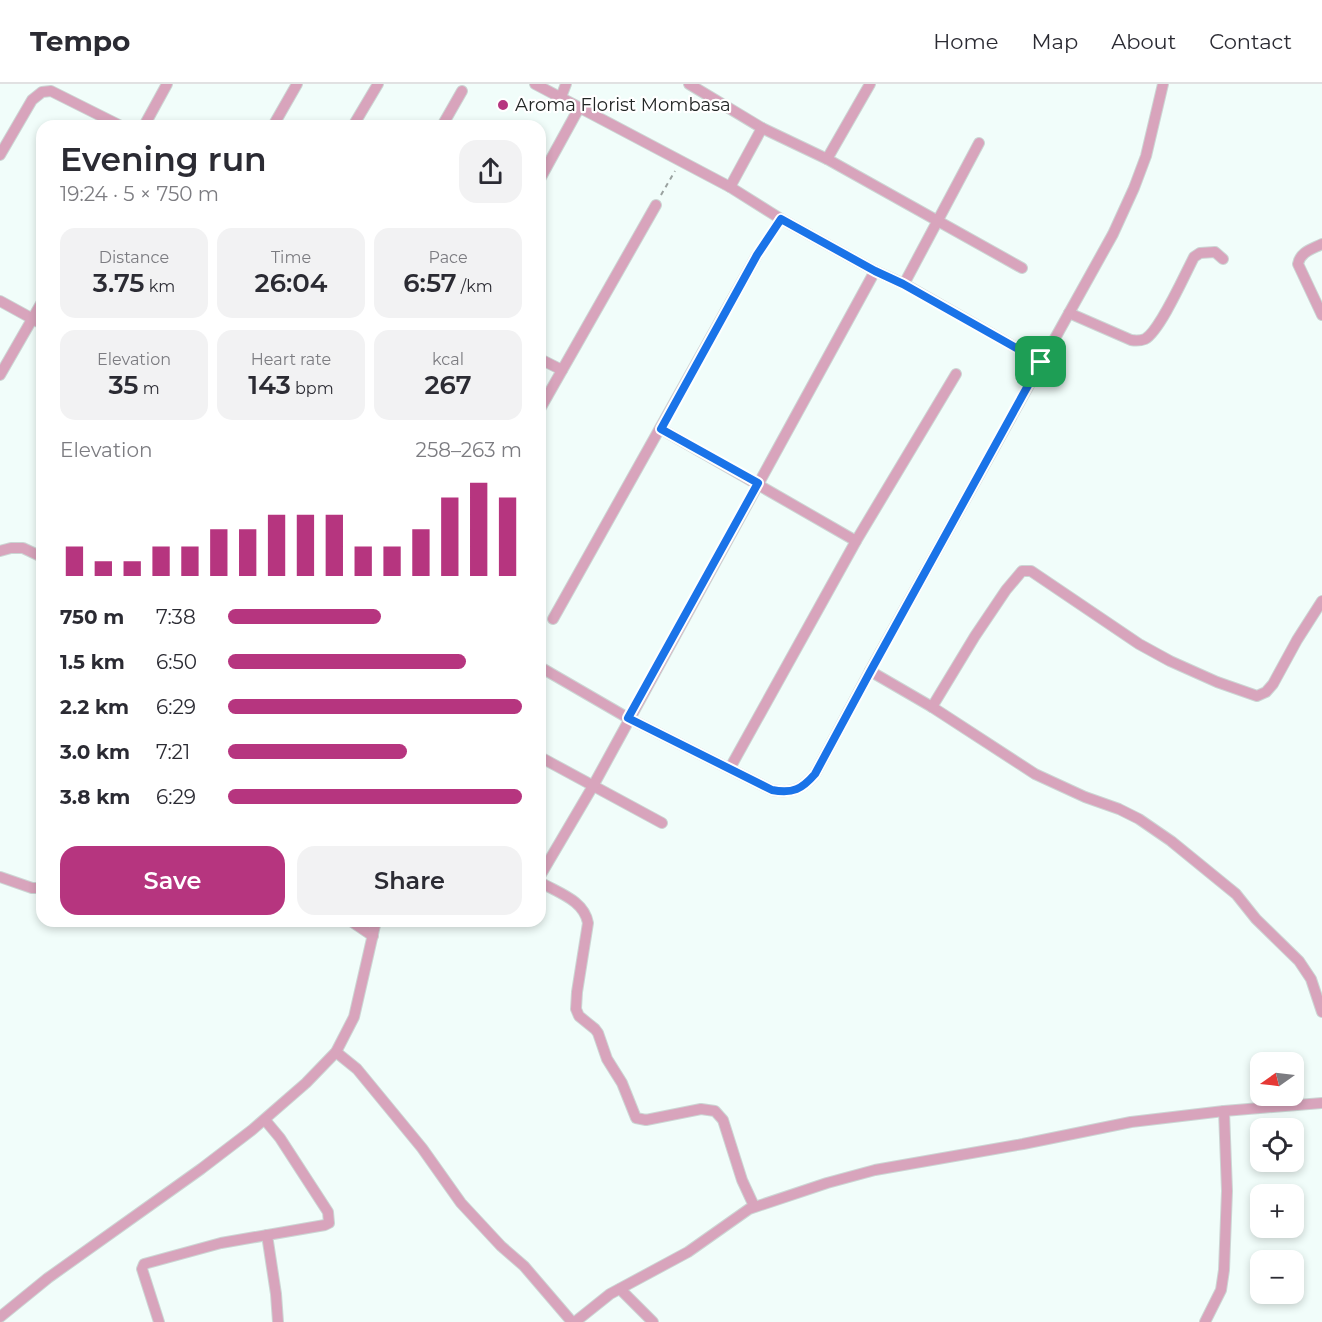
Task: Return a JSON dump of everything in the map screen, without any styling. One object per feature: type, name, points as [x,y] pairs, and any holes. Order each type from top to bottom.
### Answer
[{"type":"street","points":[[147,120],[167,84]]},
{"type":"street","points":[[276,120],[297,84]]},
{"type":"street","points":[[357,120],[378,84]]},
{"type":"street","points":[[535,84],[730,187],[781,219],[903,284],[1041,362]]},
{"type":"street","points":[[561,98],[566,84]]},
{"type":"street","points":[[689,84],[762,128],[827,159],[1022,268]]},
{"type":"street","points":[[827,159],[870,84]]},
{"type":"street","points":[[546,670],[628,718],[772,790],[795,792],[806,785],[815,774],[1113,234],[1134,188],[1152,137],[1163,84]]},
{"type":"street","points":[[0,155],[32,100],[42,92],[51,91],[109,120]]},
{"type":"street","points":[[445,120],[462,91]]},
{"type":"street","points":[[546,168],[579,108]]},
{"type":"street","points":[[730,187],[762,128]]},
{"type":"street","points":[[903,284],[979,143]]},
{"type":"street","points":[[546,398],[656,205]]},
{"type":"street","points":[[1322,244],[1307,250],[1298,260],[1322,315]]},
{"type":"street","points":[[1069,313],[1131,340],[1145,339],[1168,308],[1194,257],[1200,253],[1215,252],[1223,260]]},
{"type":"street","points":[[553,619],[757,255]]},
{"type":"street","points":[[546,866],[593,786],[628,718],[875,271]]},
{"type":"street","points":[[0,301],[36,320]]},
{"type":"street","points":[[0,375],[36,322]]},
{"type":"street","points":[[546,362],[562,370]]},
{"type":"street","points":[[730,768],[856,541],[956,374]]},
{"type":"street","points":[[661,429],[856,541]]},
{"type":"street","points":[[0,551],[22,548],[36,554]]},
{"type":"street","points":[[932,707],[975,636],[1006,590],[1022,571],[1031,572],[1139,644],[1170,661],[1217,682],[1257,696],[1266,692],[1273,684],[1322,600]]},
{"type":"street","points":[[870,672],[932,707],[1035,774],[1084,797],[1119,809],[1139,819],[1171,841],[1236,894],[1256,919],[1299,961],[1311,979],[1322,1012]]},
{"type":"street","points":[[546,759],[662,823]]},
{"type":"street","points":[[0,877],[36,888]]},
{"type":"street","points":[[546,885],[577,903],[586,914],[588,923],[576,1009],[579,1016],[598,1034],[607,1059],[622,1083],[636,1118],[646,1120],[701,1109],[715,1111],[723,1120],[742,1180],[754,1206]]},
{"type":"street","points":[[360,927],[373,936]]},
{"type":"street","points":[[0,1317],[48,1278],[201,1169],[265,1120],[336,1052],[354,1017],[375,927]]},
{"type":"street","points":[[336,1052],[357,1069],[422,1148],[461,1203],[531,1274],[573,1322],[594,1305],[620,1289],[688,1252],[754,1206],[875,1170],[1131,1122],[1322,1103]]},
{"type":"street","points":[[1206,1322],[1224,1279],[1227,1191],[1224,1111]]},
{"type":"street","points":[[159,1322],[142,1269],[144,1264],[267,1234],[325,1225],[329,1219],[328,1212],[280,1138],[265,1120]]},
{"type":"street","points":[[267,1234],[278,1322]]},
{"type":"street","points":[[620,1289],[653,1322]]},
{"type":"path","points":[[656,205],[680,161]]},
{"type":"path","points":[[757,255],[781,219]]},
{"type":"place","name":"Aroma Florist Mombasa","points":[[503,105]]},
{"type":"route","points":[[781,219],[903,284],[1041,362],[815,774],[806,785],[795,792],[784,793],[772,790],[628,718],[758,483],[661,429],[757,255],[781,219]]}]
